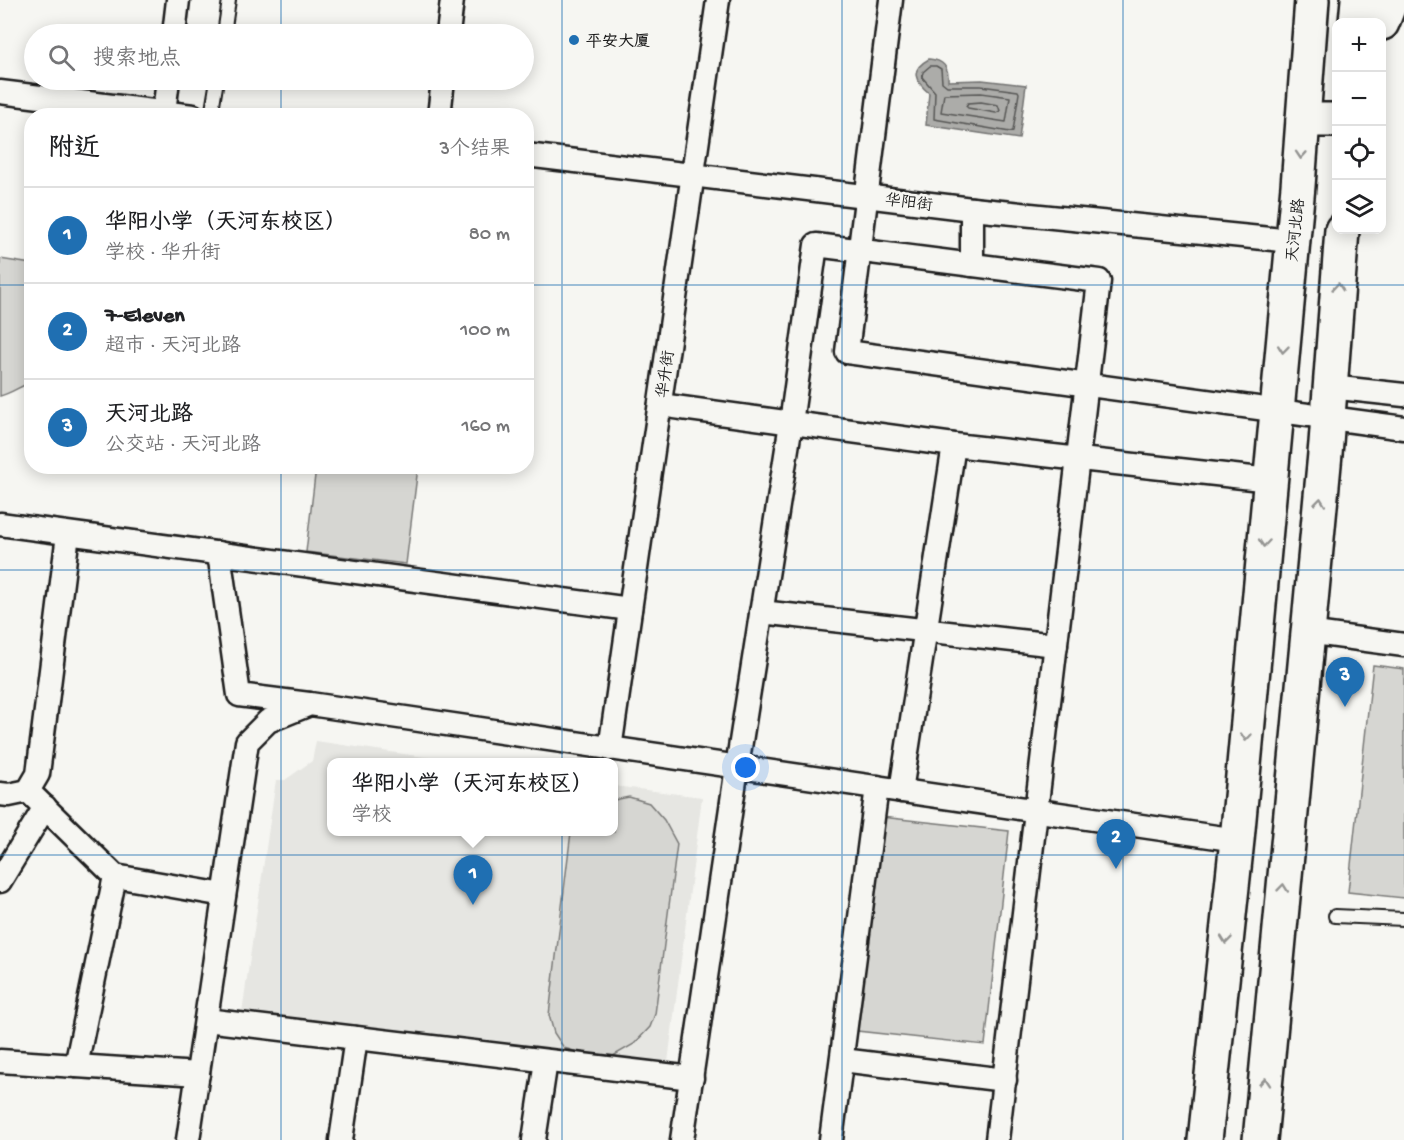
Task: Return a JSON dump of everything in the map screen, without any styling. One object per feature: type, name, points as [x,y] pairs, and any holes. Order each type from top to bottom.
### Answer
[{"type":"main road","name":"天河北路","points":[[1205,1140],[1237,840],[1312,0]]},
{"type":"main road","points":[[1356,18],[1358,0]]},
{"type":"main road","points":[[1384,18],[1391,0]]},
{"type":"main road","points":[[1303,120],[1332,120]]},
{"type":"main road","points":[[1260,1140],[1330,387],[1342,234]]},
{"type":"street","points":[[175,24],[178,0]]},
{"type":"street","points":[[449,24],[452,0]]},
{"type":"street","name":"华升街","points":[[610,749],[718,0]]},
{"type":"street","points":[[891,0],[847,352],[1404,428]]},
{"type":"street","points":[[1307,0],[1310,33]]},
{"type":"street","points":[[164,108],[167,90]]},
{"type":"street","points":[[440,108],[442,90]]},
{"type":"street","points":[[0,93],[129,108]]},
{"type":"street","name":"华阳街","points":[[534,156],[972,209],[1292,241]]},
{"type":"street","points":[[972,209],[972,265]]},
{"type":"street","points":[[682,1140],[736,767],[791,423],[816,245],[1099,281],[998,1140]]},
{"type":"street","points":[[1330,387],[1404,395]]},
{"type":"street","points":[[660,405],[954,445],[1270,480]]},
{"type":"street","points":[[901,791],[954,445]]},
{"type":"street","points":[[0,524],[630,609]]},
{"type":"street","points":[[0,794],[9,795],[28,791],[38,774],[68,534]]},
{"type":"street","points":[[219,553],[239,695],[1237,840]]},
{"type":"street","points":[[761,612],[1056,645]]},
{"type":"street","points":[[1307,632],[1404,645]]},
{"type":"street","points":[[188,1140],[247,742],[268,722],[310,704]]},
{"type":"street","points":[[831,1140],[878,787]]},
{"type":"street","points":[[28,791],[115,876],[224,895]]},
{"type":"street","points":[[0,882],[45,807]]},
{"type":"street","points":[[76,1066],[115,876]]},
{"type":"street","points":[[206,1020],[692,1078]]},
{"type":"street","points":[[341,1140],[356,1038]]},
{"type":"street","points":[[842,1060],[1005,1080]]},
{"type":"street","points":[[0,1061],[198,1074]]},
{"type":"street","points":[[534,1140],[546,1061]]},
{"type":"lane","points":[[225,24],[229,0]]},
{"type":"lane","points":[[212,108],[215,90]]},
{"type":"lane","points":[[1335,916],[1404,919]]},
{"type":"shaded area","points":[[0,259],[24,263],[24,386],[0,396]]},
{"type":"shaded area","points":[[315,474],[417,474],[406,564],[306,552]]},
{"type":"shaded area","points":[[1373,665],[1404,669],[1404,898],[1348,892]]},
{"type":"shaded area","points":[[316,741],[431,758],[327,758],[327,836],[618,836],[618,786],[702,797],[667,1070],[242,1012],[276,780],[285,780],[312,761]]},
{"type":"shaded area","points":[[629,797],[649,803],[664,820],[677,844],[655,1014],[650,1027],[634,1044],[613,1056],[591,1056],[564,1048],[554,1033],[549,1015],[571,836],[618,836],[618,799]]},
{"type":"shaded area","points":[[872,816],[1009,831],[985,1045],[848,1030]]},
{"type":"water","points":[[929,59],[944,65],[948,81],[982,80],[1026,85],[1019,139],[926,125],[929,93],[916,76],[919,67]]},
{"type":"place","name":"平安大厦","points":[[574,40]]},
{"type":"place","name":"天河北路","points":[[1345,707]]},
{"type":"place","name":"7-Eleven","points":[[1116,869]]},
{"type":"place","name":"华阳小学（天河东校区）","points":[[473,905]]}]
